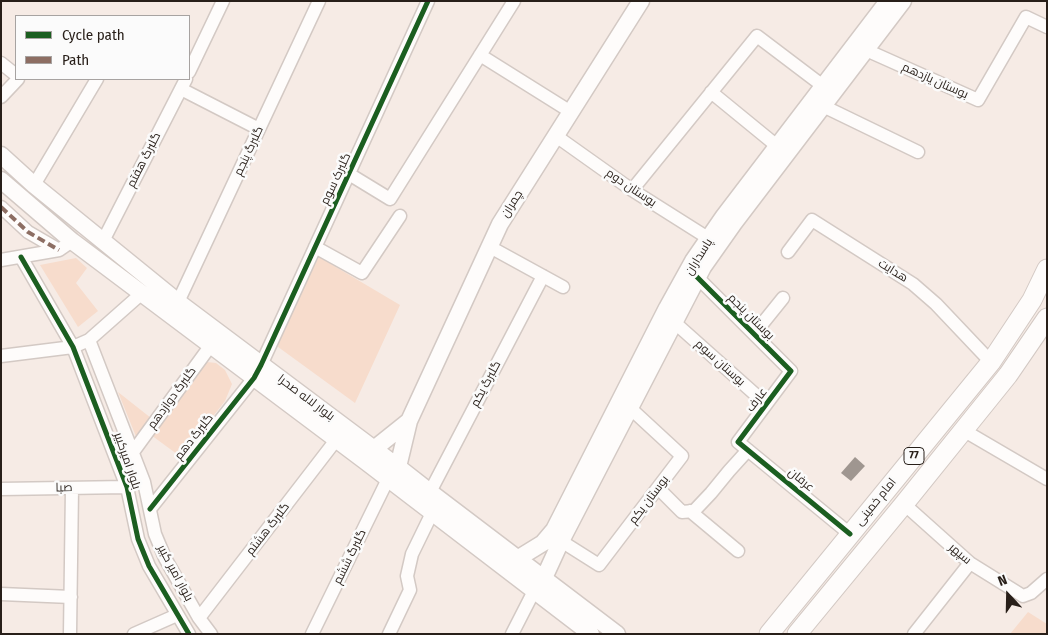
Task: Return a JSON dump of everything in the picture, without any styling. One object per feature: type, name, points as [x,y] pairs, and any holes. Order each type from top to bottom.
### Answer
[{"type":"highway","name":"امام خمینی","points":[[769,634],[991,362],[1032,300],[1047,269]]},
{"type":"highway","name":"امام خمینی","points":[[797,634],[1008,375],[1047,318]]},
{"type":"highway","points":[[811,582],[828,595]]},
{"type":"main road","name":"چمران","points":[[393,473],[409,421],[500,224],[641,1]]},
{"type":"main road","name":"پاسداران","points":[[517,559],[543,543],[554,530],[674,322],[697,278],[718,245],[823,106],[888,1]]},
{"type":"main road","name":"پاسداران","points":[[539,584],[562,541],[693,260],[823,86],[903,1]]},
{"type":"main road","name":"بلوار لاله صحرا","points":[[1,155],[34,185],[178,302],[336,440],[370,455]]},
{"type":"main road","name":"بلوار لاله صحرا","points":[[1,180],[65,246],[141,294],[211,345],[258,371],[393,473],[432,513],[617,634]]},
{"type":"main road","name":"چمران","points":[[370,455],[409,421]]},
{"type":"main road","name":"بلوار لاله صحرا","points":[[393,473],[430,492],[517,559],[539,584],[591,634]]},
{"type":"street","points":[[190,70],[223,1]]},
{"type":"street","name":"گلبرگ پنجم","points":[[178,302],[319,1]]},
{"type":"street","name":"گلبرک سوم","points":[[258,371],[428,1]]},
{"type":"street","points":[[349,174],[390,198],[514,1]]},
{"type":"street","name":"بوستان یازدهم","points":[[861,47],[978,100],[1026,17],[1047,27]]},
{"type":"street","points":[[632,190],[757,36],[823,86]]},
{"type":"street","points":[[480,55],[571,112]]},
{"type":"street","points":[[1,63],[15,74]]},
{"type":"street","points":[[1,97],[17,80]]},
{"type":"street","points":[[34,185],[96,80]]},
{"type":"street","points":[[183,84],[259,129]]},
{"type":"street","name":"گلبرگ هفتم","points":[[103,241],[183,84]]},
{"type":"street","points":[[711,92],[777,146]]},
{"type":"street","points":[[823,106],[918,152]]},
{"type":"street","name":"بوستان دوم","points":[[556,136],[632,190],[708,238]]},
{"type":"street","points":[[1,207],[28,232],[65,246]]},
{"type":"street","points":[[315,247],[362,273],[400,216]]},
{"type":"street","name":"هدایت","points":[[788,252],[812,220],[913,284],[936,304],[991,362]]},
{"type":"street","points":[[1,260],[65,246]]},
{"type":"street","points":[[490,247],[563,287]]},
{"type":"street","name":"بلوار امیرکبیر","points":[[21,257],[73,347],[127,487],[138,539],[149,566],[189,634]]},
{"type":"street","name":"گلبرگ یکم","points":[[430,492],[543,276]]},
{"type":"street","name":"بوستان پنجم","points":[[697,278],[791,371]]},
{"type":"street","points":[[1,356],[73,347],[89,340],[141,294]]},
{"type":"street","points":[[754,334],[783,298]]},
{"type":"street","name":"بوستان سوم","points":[[674,322],[766,404]]},
{"type":"street","name":"بلوار امیر کبیر","points":[[89,340],[144,482],[155,534],[165,558],[199,618],[211,634]]},
{"type":"street","name":"گلبرگ دوازدهم","points":[[133,452],[211,345]]},
{"type":"street","name":"گلبرگ دهم","points":[[150,509],[258,371]]},
{"type":"street","name":"عارف","points":[[690,511],[694,511],[729,471],[766,404],[791,371]]},
{"type":"street","name":"بوستان یکم","points":[[562,541],[599,565],[682,456],[625,405]]},
{"type":"street","points":[[963,430],[1047,479]]},
{"type":"street","name":"گلبرگ هشتم","points":[[199,618],[336,440]]},
{"type":"street","name":"عرفان","points":[[743,446],[850,534]]},
{"type":"street","name":"گلبرگ ششم","points":[[312,634],[393,473]]},
{"type":"street","name":"صبا","points":[[1,489],[127,487]]},
{"type":"street","points":[[70,634],[72,488]]},
{"type":"street","points":[[658,488],[682,512],[690,511],[738,551]]},
{"type":"street","name":"سپهر","points":[[904,504],[970,563],[1023,596],[1032,593],[1047,579]]},
{"type":"street","points":[[389,634],[410,590],[407,576],[412,554],[432,513]]},
{"type":"street","points":[[914,634],[970,563]]},
{"type":"street","points":[[512,634],[539,584]]},
{"type":"street","points":[[1,594],[71,597]]},
{"type":"street","points":[[134,634],[178,615]]},
{"type":"shaded area","points":[[319,257],[400,305],[355,403],[274,344]]},
{"type":"shaded area","points":[[76,258],[87,268],[76,283],[98,311],[78,327],[40,265]]},
{"type":"shaded area","points":[[207,362],[216,363],[225,370],[232,384],[225,401],[181,457],[151,435],[198,369]]},
{"type":"shaded area","points":[[118,392],[151,418],[137,439]]},
{"type":"shaded area","points":[[1028,612],[1047,624],[1047,634],[1010,634]]},
{"type":"building","points":[[855,457],[865,466],[851,481],[841,473]]},
{"type":"marked path","points":[[1,207],[28,232],[59,250]]},
{"type":"cycle path","points":[[150,509],[254,378],[428,1]]},
{"type":"cycle path","points":[[21,257],[73,347],[127,487],[138,539],[149,566],[189,634]]},
{"type":"cycle path","points":[[697,277],[791,371],[738,442],[850,534]]}]
